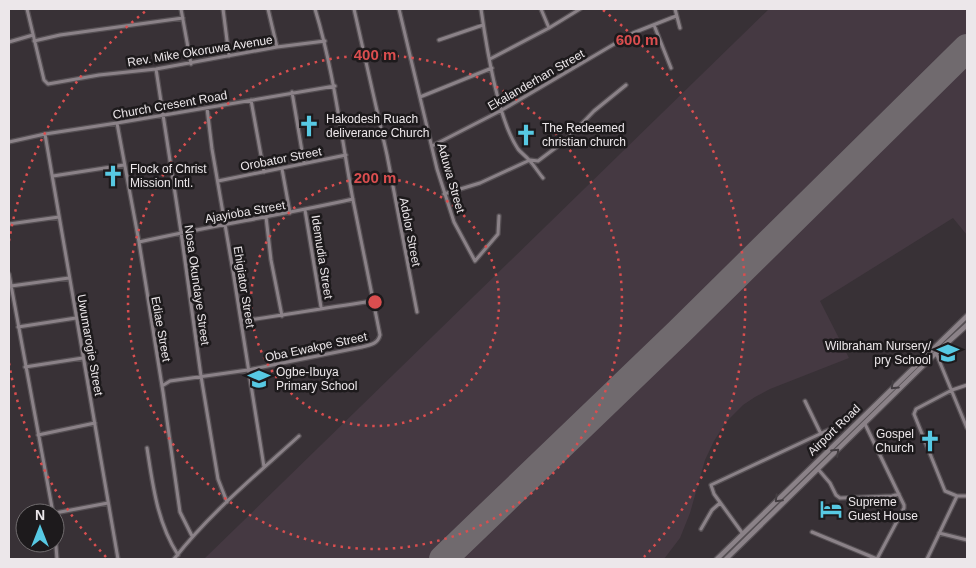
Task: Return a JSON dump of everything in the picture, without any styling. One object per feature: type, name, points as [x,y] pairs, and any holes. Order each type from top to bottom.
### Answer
[{"type":"main road","name":"Airport Road","points":[[722,558],[742,534],[967,316]]},
{"type":"main road","name":"Airport Road","points":[[722,558],[818,469],[967,325]]},
{"type":"street","points":[[27,9],[34,41],[60,35],[183,18]]},
{"type":"street","points":[[181,9],[191,64]]},
{"type":"street","points":[[224,9],[229,56]]},
{"type":"street","points":[[268,9],[277,47]]},
{"type":"street","name":"Oba Ewakpe Street","points":[[248,370],[362,347],[377,343],[380,335],[353,199],[335,86],[325,41],[315,9]]},
{"type":"street","name":"Adolor Street","points":[[354,9],[387,155],[417,312]]},
{"type":"street","name":"Aduwa Street","points":[[399,9],[444,194],[454,222],[475,261],[498,234],[499,216]]},
{"type":"street","points":[[481,9],[492,68],[502,110],[511,136],[519,150],[530,160],[543,178]]},
{"type":"street","points":[[541,9],[549,28]]},
{"type":"street","points":[[490,59],[549,28],[580,9]]},
{"type":"street","points":[[675,9],[680,28]]},
{"type":"street","name":"Ekalanderhan Street","points":[[432,146],[502,110],[633,33],[676,16]]},
{"type":"street","points":[[439,40],[483,25]]},
{"type":"street","points":[[654,25],[671,68]]},
{"type":"street","points":[[9,42],[33,36]]},
{"type":"street","name":"Rev. Mike Okoruwa Avenue","points":[[34,41],[44,80],[48,84],[99,75],[191,64],[277,47],[325,41]]},
{"type":"street","points":[[420,98],[492,68]]},
{"type":"street","name":"Nosa Okundaye Street","points":[[156,69],[201,376],[218,479],[227,502]]},
{"type":"street","points":[[444,194],[480,183],[530,160],[538,161],[566,140],[594,111],[626,85]]},
{"type":"street","name":"Church Cresent Road","points":[[9,142],[45,134],[335,86]]},
{"type":"street","points":[[292,92],[304,163]]},
{"type":"street","points":[[251,100],[264,172]]},
{"type":"street","name":"Ehigiator Street","points":[[207,108],[224,225],[264,468]]},
{"type":"street","name":"Ediae Street","points":[[117,123],[139,242],[180,512],[192,536]]},
{"type":"street","name":"Uwumarogie Street","points":[[45,134],[118,559]]},
{"type":"street","name":"Orobator Street","points":[[218,180],[346,155]]},
{"type":"street","points":[[53,176],[125,164]]},
{"type":"street","points":[[282,169],[290,213]]},
{"type":"street","name":"Ajayioba Street","points":[[139,242],[181,232],[290,213],[353,199]]},
{"type":"street","name":"Idemudia Street","points":[[305,210],[321,307]]},
{"type":"street","points":[[9,224],[60,217]]},
{"type":"street","points":[[266,217],[271,260],[282,316]]},
{"type":"street","points":[[9,274],[52,503]]},
{"type":"street","points":[[11,286],[69,278]]},
{"type":"street","points":[[241,321],[282,316],[321,307],[374,301]]},
{"type":"street","points":[[18,327],[76,318]]},
{"type":"street","points":[[936,353],[967,428]]},
{"type":"street","points":[[25,367],[83,358]]},
{"type":"street","points":[[162,386],[170,381],[248,370]]},
{"type":"street","points":[[967,385],[952,390],[916,409],[914,414],[944,489],[948,494],[967,496]]},
{"type":"street","points":[[805,401],[821,434]]},
{"type":"street","points":[[38,435],[95,423]]},
{"type":"street","points":[[812,532],[877,559],[904,508],[904,502],[865,424]]},
{"type":"street","points":[[742,534],[712,491],[712,485],[839,425]]},
{"type":"street","points":[[174,559],[192,536],[299,436]]},
{"type":"street","points":[[147,448],[160,520],[178,555]]},
{"type":"street","points":[[818,469],[840,498],[892,496],[899,494]]},
{"type":"street","points":[[927,559],[957,496]]},
{"type":"street","points":[[65,511],[108,503]]},
{"type":"street","points":[[701,529],[712,510],[720,503]]},
{"type":"street","points":[[939,533],[967,540]]},
{"type":"shaded area","points":[[769,9],[967,9],[967,235],[953,218],[820,301],[849,358],[770,389],[743,405],[726,422],[705,460],[690,513],[680,538],[664,559],[204,559]]},
{"type":"taxiway","points":[[946,69],[961,63],[967,63]]},
{"type":"runway","points":[[443,559],[679,332],[967,48]]},
{"type":"place","name":"Hakodesh Ruach deliverance Church","points":[[309,126]]},
{"type":"place","name":"The Redeemed christian church","points":[[526,135]]},
{"type":"place","name":"Flock of Christ Mission Intl.","points":[[113,176]]},
{"type":"place","name":"Wilbraham Nursery/ pry School","points":[[948,353]]},
{"type":"place","name":"Ogbe-Ibuya Primary School","points":[[259,379]]},
{"type":"place","name":"Gospel Church","points":[[930,441]]},
{"type":"place","name":"Supreme Guest House","points":[[831,509]]}]
